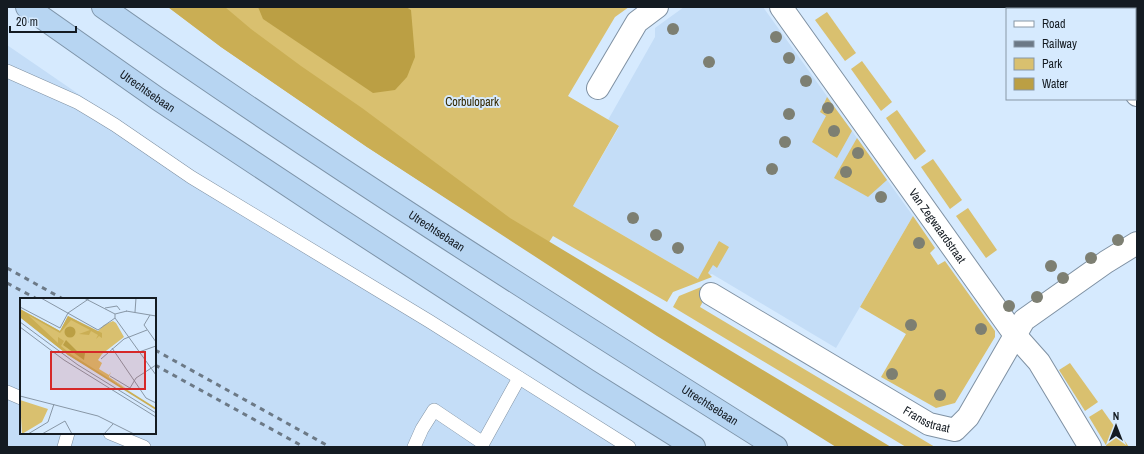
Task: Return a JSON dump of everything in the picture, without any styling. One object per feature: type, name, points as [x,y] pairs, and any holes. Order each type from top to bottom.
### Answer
[{"type":"highway","name":"Utrechtsebaan","points":[[27,7],[158,99],[323,209],[587,380],[694,447]]},
{"type":"highway","name":"Utrechtsebaan","points":[[103,7],[205,78],[460,248],[776,447]]},
{"type":"street","points":[[598,88],[637,22],[657,7]]},
{"type":"street","name":"Van Zegwaardstraat","points":[[781,7],[1015,335],[1039,362],[1090,447]]},
{"type":"street","name":"Fransstraat","points":[[711,294],[929,424],[955,430],[968,416],[1024,320],[1106,262],[1137,243]]},
{"type":"lane","points":[[7,71],[77,102],[97,114],[197,181],[404,306],[628,447]]},
{"type":"lane","points":[[414,447],[422,429],[434,410],[483,443],[519,378]]},
{"type":"lane","points":[[7,392],[20,398]]},
{"type":"lane","points":[[64,447],[68,434]]},
{"type":"lane","points":[[112,434],[144,447]]},
{"type":"shaded area","points":[[168,7],[225,7],[251,29],[362,108],[510,218],[891,447],[836,447],[657,336],[367,147],[221,47]]},
{"type":"shaded area","points":[[684,7],[763,7],[913,216],[836,348],[712,274],[698,279],[573,206],[619,127],[608,120],[655,37],[655,28]]},
{"type":"shaded area","points":[[7,45],[176,161],[546,389],[637,447],[7,447]]},
{"type":"green space","name":"Corbulopark","points":[[168,7],[629,7],[615,17],[568,96],[619,126],[573,206],[698,279],[719,241],[729,247],[717,268],[713,265],[708,273],[712,277],[673,292],[667,302],[553,236],[539,258],[367,147],[221,47]]},
{"type":"green space","points":[[827,12],[856,53],[845,61],[815,20]]},
{"type":"green space","points":[[862,61],[892,102],[881,111],[851,69]]},
{"type":"green space","points":[[827,97],[852,131],[837,158],[812,142],[826,116],[820,112]]},
{"type":"green space","points":[[897,110],[926,151],[915,160],[886,118]]},
{"type":"green space","points":[[857,138],[887,180],[868,197],[834,178]]},
{"type":"green space","points":[[933,159],[962,200],[950,209],[921,167]]},
{"type":"green space","points":[[968,208],[997,250],[986,258],[956,216]]},
{"type":"green space","points":[[913,216],[935,248],[930,253],[938,265],[945,261],[995,331],[995,337],[955,403],[936,408],[881,377],[906,334],[860,307]]},
{"type":"green space","points":[[711,283],[712,284],[700,307],[935,447],[906,447],[673,307],[679,296]]},
{"type":"green space","points":[[1070,363],[1098,402],[1085,411],[1059,370]]},
{"type":"green space","points":[[1102,409],[1129,447],[1107,447],[1089,417]]},
{"type":"water","points":[[258,7],[406,7],[411,10],[415,57],[407,77],[395,90],[373,93],[263,19]]},
{"type":"railway","points":[[7,268],[61,298]]},
{"type":"railway","points":[[7,283],[35,298]]},
{"type":"railway","points":[[156,351],[330,447]]},
{"type":"railway","points":[[156,366],[304,447]]}]
